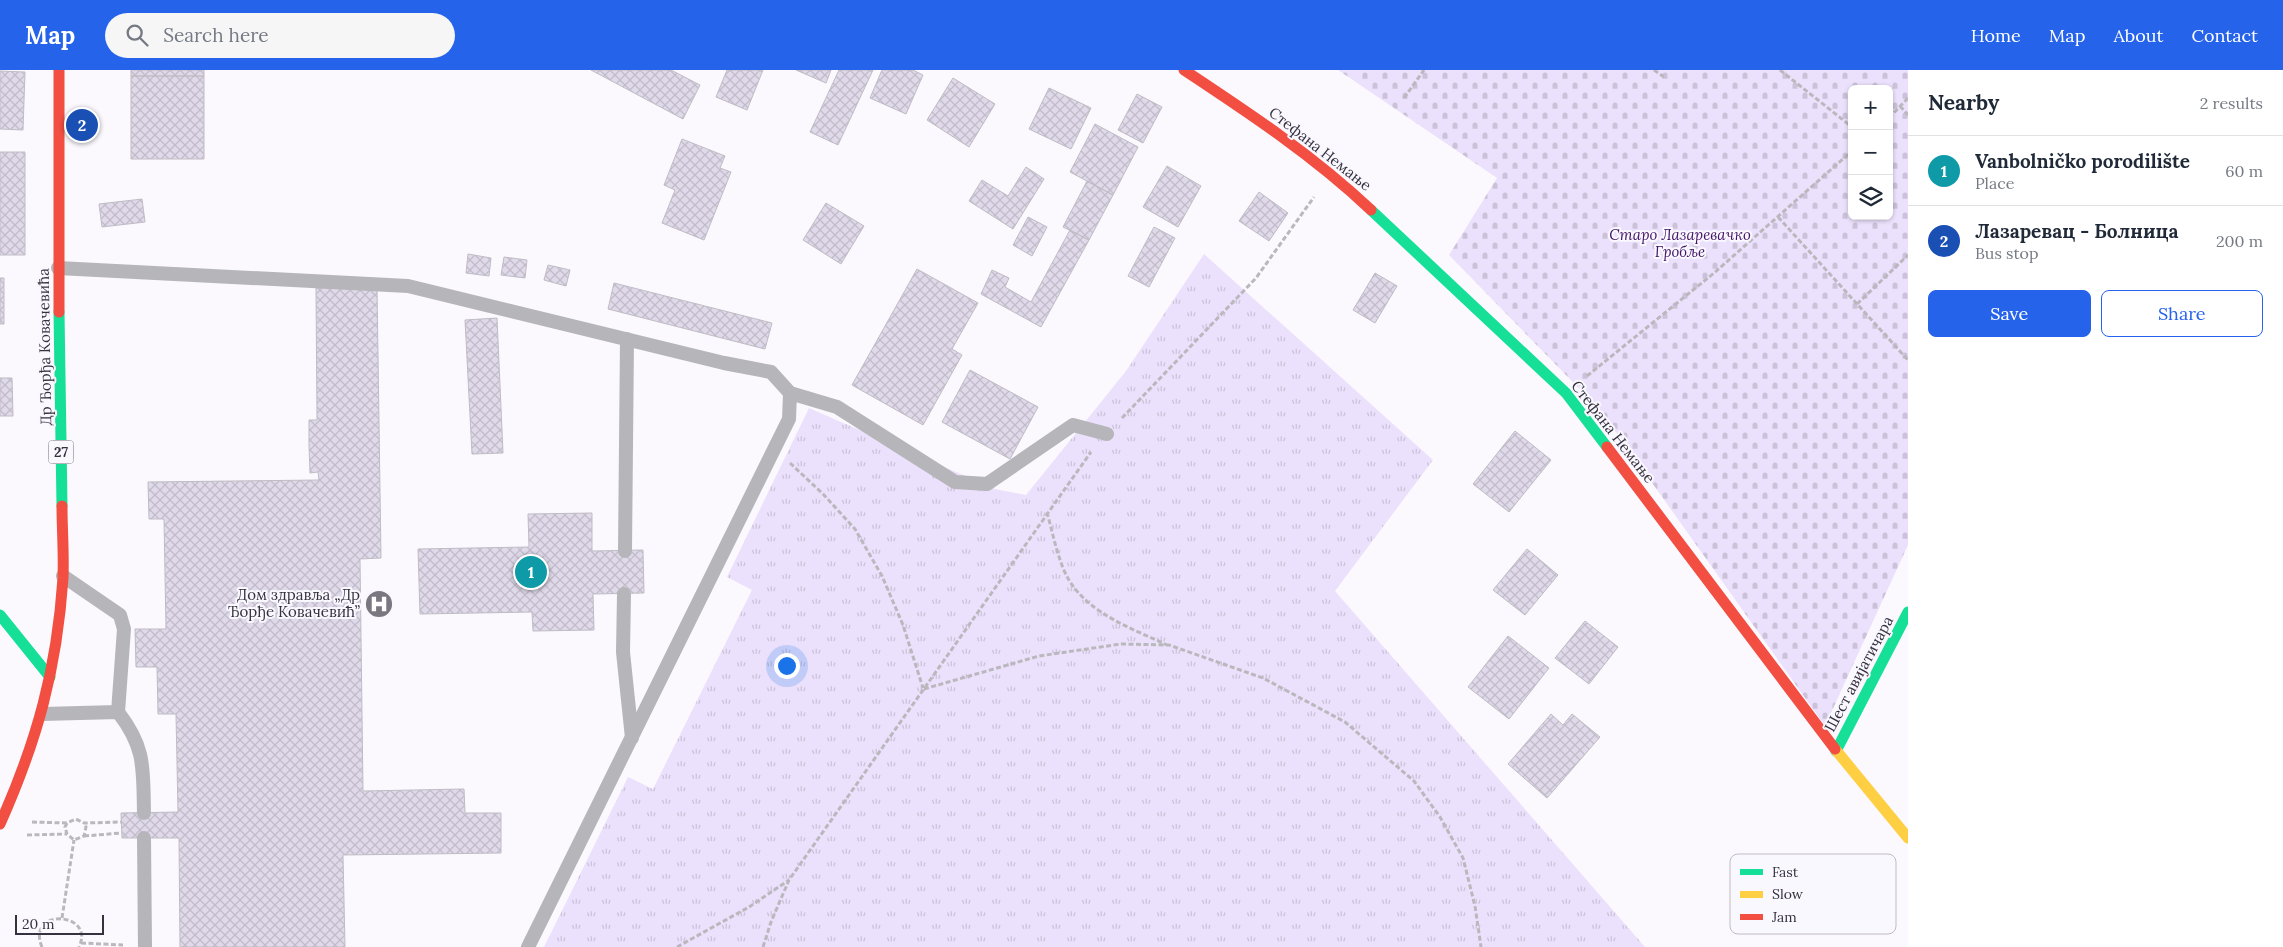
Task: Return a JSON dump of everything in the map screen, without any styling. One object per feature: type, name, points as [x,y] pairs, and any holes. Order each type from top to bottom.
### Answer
[{"type":"street","name":"Др Ђорђа Ковачевића","points":[[0,824],[14,794],[42,714],[59,623],[63,576],[58,268],[59,70]]},
{"type":"street","name":"Стефана Немање","points":[[1184,70],[1264,123],[1344,185],[1566,393],[1836,751],[1908,838]]},
{"type":"street","name":"Шест авијатичара","points":[[1836,751],[1908,612]]},
{"type":"street","points":[[0,615],[50,677]]},
{"type":"lane","points":[[58,268],[408,286],[771,372],[790,393],[837,407],[955,482],[987,484],[1073,425],[1107,434]]},
{"type":"lane","points":[[625,550],[627,339]]},
{"type":"lane","points":[[528,947],[789,419],[790,393]]},
{"type":"lane","points":[[63,576],[120,615],[124,629],[118,712],[130,728],[140,750],[144,780],[144,813]]},
{"type":"lane","points":[[624,594],[623,652],[632,738]]},
{"type":"lane","points":[[42,714],[118,712]]},
{"type":"lane","points":[[144,838],[145,946]]},
{"type":"path","points":[[1404,98],[1424,70]]},
{"type":"path","points":[[1654,70],[1664,77]]},
{"type":"path","points":[[1780,70],[1848,124]]},
{"type":"path","points":[[1893,114],[1908,98]]},
{"type":"path","points":[[1900,106],[1908,115]]},
{"type":"path","points":[[1566,393],[1714,273],[1848,155]]},
{"type":"path","points":[[1778,217],[1908,360]]},
{"type":"path","points":[[1856,304],[1908,255]]},
{"type":"path","points":[[775,448],[823,494],[855,529],[882,576],[900,616],[923,689]]},
{"type":"path","points":[[1047,512],[1063,569],[1074,588],[1094,608],[1168,646],[1263,678],[1301,697],[1345,722],[1414,780],[1440,817],[1462,858],[1475,906],[1481,947]]},
{"type":"path","points":[[763,947],[771,922],[789,880],[923,689],[1039,656],[1121,644],[1168,646]]},
{"type":"path","points":[[66,834],[66,827],[71,820],[81,820],[84,823],[121,822]]},
{"type":"path","points":[[84,823],[86,827],[84,836]]},
{"type":"path","points":[[74,840],[84,836],[121,833]]},
{"type":"path","points":[[19,835],[66,834],[74,840]]},
{"type":"path","points":[[62,918],[74,840]]},
{"type":"path","points":[[677,947],[749,907],[789,880]]},
{"type":"path","points":[[42,947],[40,933],[44,925],[52,919],[62,918],[70,920],[77,926],[81,943],[79,947]]},
{"type":"path","points":[[81,943],[145,946]]},
{"type":"green space","name":"Старо Лазаревачко Гробље","points":[[1338,70],[1908,70],[1908,545],[1825,726],[1601,411],[1449,255],[1497,178]]},
{"type":"green space","points":[[1204,254],[1433,460],[1335,591],[1645,947],[544,947],[628,777],[653,789],[752,590],[727,577],[809,408],[995,489],[1026,495],[1126,371]]},
{"type":"building","points":[[131,70],[204,70],[204,76],[131,76]]},
{"type":"building","points":[[591,70],[671,70],[700,85],[683,119]]},
{"type":"building","points":[[727,70],[763,70],[747,110],[716,97]]},
{"type":"building","points":[[796,70],[831,70],[826,83]]},
{"type":"building","points":[[839,70],[873,70],[838,145],[810,132]]},
{"type":"building","points":[[882,70],[913,70],[923,75],[906,114],[870,98]]},
{"type":"building","points":[[0,71],[25,72],[23,130],[0,129]]},
{"type":"building","points":[[131,76],[204,76],[204,159],[131,159]]},
{"type":"building","points":[[953,78],[995,104],[969,147],[927,120]]},
{"type":"building","points":[[1049,88],[1091,108],[1071,149],[1029,129]]},
{"type":"building","points":[[1137,94],[1162,107],[1143,143],[1118,130]]},
{"type":"building","points":[[1095,124],[1138,147],[1113,195],[1070,172]]},
{"type":"building","points":[[682,139],[725,156],[720,168],[731,172],[704,240],[662,223],[675,190],[664,185]]},
{"type":"building","points":[[0,152],[25,152],[25,255],[0,255]]},
{"type":"building","points":[[1167,166],[1201,186],[1178,227],[1143,207]]},
{"type":"building","points":[[1026,167],[1044,179],[1013,229],[969,201],[982,180],[1008,196]]},
{"type":"building","points":[[1087,181],[1113,195],[1089,240],[1063,227]]},
{"type":"building","points":[[1259,192],[1288,213],[1269,241],[1239,221]]},
{"type":"building","points":[[142,199],[145,222],[102,227],[99,204]]},
{"type":"building","points":[[826,203],[864,226],[841,264],[803,240]]},
{"type":"building","points":[[1028,217],[1047,227],[1032,256],[1013,245]]},
{"type":"building","points":[[1154,227],[1175,238],[1149,287],[1128,276]]},
{"type":"building","points":[[1070,230],[1089,240],[1041,327],[981,294],[992,270],[1009,278],[1005,287],[1031,302]]},
{"type":"building","points":[[468,254],[491,258],[489,276],[466,273]]},
{"type":"building","points":[[504,257],[527,260],[525,278],[501,275]]},
{"type":"building","points":[[548,265],[570,270],[566,286],[544,280]]},
{"type":"building","points":[[917,269],[978,303],[952,349],[962,355],[923,425],[852,385]]},
{"type":"building","points":[[1375,273],[1397,286],[1375,323],[1353,310]]},
{"type":"building","points":[[0,278],[4,278],[4,324],[0,324]]},
{"type":"building","points":[[614,283],[772,323],[765,349],[608,309]]},
{"type":"building","points":[[377,287],[381,558],[360,559],[363,791],[464,789],[465,813],[501,813],[501,853],[343,855],[345,947],[180,947],[179,838],[122,838],[121,813],[178,812],[176,714],[158,714],[157,667],[136,667],[135,629],[166,629],[164,519],[149,519],[148,482],[319,480],[318,472],[310,473],[309,445],[309,420],[317,420],[316,288]]},
{"type":"building","points":[[497,318],[503,453],[472,454],[465,320]]},
{"type":"building","points":[[970,370],[1038,407],[1010,459],[942,422]]},
{"type":"building","points":[[0,378],[12,378],[13,416],[0,416]]},
{"type":"building","points":[[1515,431],[1551,460],[1509,512],[1473,484]]},
{"type":"building","points":[[592,513],[592,551],[643,550],[644,593],[593,594],[594,630],[533,631],[532,612],[420,614],[418,549],[529,547],[528,514]]},
{"type":"building","points":[[1527,549],[1558,575],[1525,615],[1493,590]]},
{"type":"building","points":[[1585,621],[1618,647],[1589,684],[1555,658]]},
{"type":"building","points":[[1508,636],[1549,668],[1509,719],[1468,687]]},
{"type":"building","points":[[1551,714],[1563,725],[1572,714],[1600,737],[1547,798],[1508,764]]},
{"type":"traffic: fast","points":[[1371,210],[1566,393],[1607,447]]},
{"type":"traffic: fast","points":[[59,312],[62,506]]},
{"type":"traffic: fast","points":[[1836,751],[1908,612]]},
{"type":"traffic: fast","points":[[0,615],[50,677]]},
{"type":"traffic: slow","points":[[1835,749],[1908,838]]},
{"type":"traffic: jam","points":[[59,70],[59,312]]},
{"type":"traffic: jam","points":[[1184,70],[1304,153],[1371,210]]},
{"type":"traffic: jam","points":[[1607,447],[1835,749]]},
{"type":"traffic: jam","points":[[0,824],[35,734],[50,674],[56,643],[63,578],[62,506]]},
{"type":"place","name":"Лазаревац - Болница","points":[[82,125]]},
{"type":"place","name":"Vanbolničko porodilište","points":[[531,572]]},
{"type":"place","name":"Дом здравља „Др Ђорђе Ковачевић”","points":[[379,604]]}]
